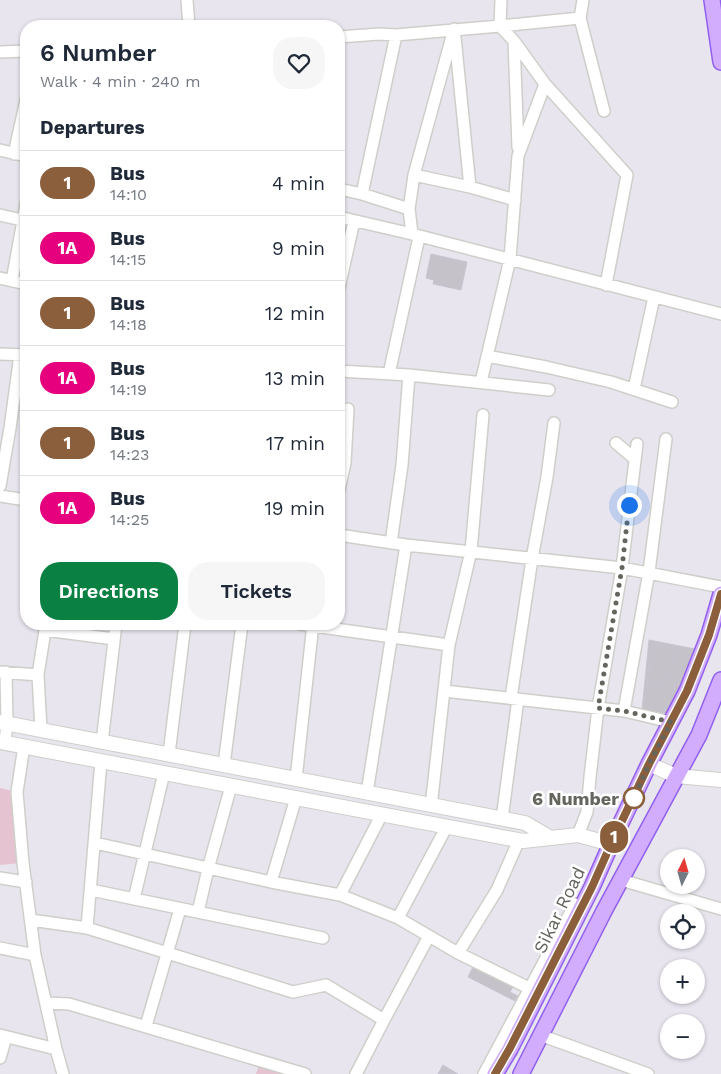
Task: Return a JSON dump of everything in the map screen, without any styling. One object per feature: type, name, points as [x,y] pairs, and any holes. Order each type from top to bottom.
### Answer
[{"type":"main road","points":[[712,0],[721,62]]},
{"type":"main road","name":"Sikar Road","points":[[495,1074],[535,991],[592,887],[649,764],[687,691],[709,635],[721,594]]},
{"type":"main road","points":[[521,1074],[621,880],[699,736],[721,680]]},
{"type":"street","points":[[186,0],[188,20]]},
{"type":"street","points":[[501,0],[500,26],[514,41],[545,84],[627,175],[606,285]]},
{"type":"street","points":[[582,0],[580,18],[604,111]]},
{"type":"street","points":[[345,37],[379,34],[396,35],[580,18]]},
{"type":"street","points":[[389,374],[416,235],[409,209],[414,175],[454,29]]},
{"type":"street","points":[[454,29],[470,186]]},
{"type":"street","points":[[362,194],[396,35]]},
{"type":"street","points":[[481,382],[510,259],[518,156],[514,41]]},
{"type":"street","points":[[0,52],[20,51]]},
{"type":"street","points":[[518,156],[545,84]]},
{"type":"street","points":[[14,154],[20,127]]},
{"type":"street","points":[[0,150],[20,155]]},
{"type":"street","points":[[414,175],[470,186],[515,200]]},
{"type":"street","points":[[345,190],[409,209]]},
{"type":"street","points":[[0,215],[20,220]]},
{"type":"street","points":[[345,219],[416,235],[721,314]]},
{"type":"street","points":[[345,261],[354,221]]},
{"type":"street","points":[[12,281],[20,232]]},
{"type":"street","points":[[0,278],[20,283]]},
{"type":"street","points":[[634,390],[654,297]]},
{"type":"street","points":[[0,354],[20,355]]},
{"type":"street","points":[[487,356],[611,382],[672,402]]},
{"type":"street","points":[[0,486],[5,427],[20,367]]},
{"type":"street","points":[[345,371],[409,375],[549,390]]},
{"type":"street","points":[[391,543],[402,465],[409,375]]},
{"type":"street","points":[[345,463],[348,409]]},
{"type":"street","points":[[432,824],[434,806],[432,798],[449,645],[471,551],[483,415]]},
{"type":"street","points":[[502,819],[532,559],[547,477],[554,423]]},
{"type":"street","points":[[624,711],[649,572],[666,439]]},
{"type":"street","points":[[616,443],[635,459]]},
{"type":"street","points":[[578,835],[587,812],[598,708],[622,568],[637,444]]},
{"type":"street","points":[[0,496],[20,499]]},
{"type":"street","points":[[345,536],[406,545],[622,568],[721,587]]},
{"type":"street","points":[[367,793],[406,545]]},
{"type":"street","points":[[40,730],[38,675],[45,630]]},
{"type":"street","points":[[62,630],[114,639]]},
{"type":"street","points":[[102,742],[115,630]]},
{"type":"street","points":[[134,899],[169,754],[184,630]]},
{"type":"street","points":[[224,765],[241,630]]},
{"type":"street","points":[[271,882],[296,798],[313,630]]},
{"type":"street","points":[[345,630],[449,645]]},
{"type":"street","points":[[38,675],[3,672],[2,742],[518,840],[578,835],[611,844]]},
{"type":"street","points":[[444,691],[624,711],[671,722]]},
{"type":"street","points":[[3,722],[525,823],[549,837]]},
{"type":"street","points":[[24,746],[17,792],[26,882],[35,955],[63,1074]]},
{"type":"street","points":[[87,928],[101,761]]},
{"type":"street","points":[[649,764],[676,776],[721,780]]},
{"type":"street","points":[[198,912],[231,786]]},
{"type":"street","points":[[340,895],[382,814]]},
{"type":"street","points":[[398,918],[447,826]]},
{"type":"street","points":[[458,953],[497,890],[518,840]]},
{"type":"street","points":[[95,843],[208,869],[340,895],[398,918],[458,953],[535,991],[484,1074]]},
{"type":"street","points":[[0,878],[26,882]]},
{"type":"street","points":[[621,880],[721,909]]},
{"type":"street","points":[[91,890],[323,938]]},
{"type":"street","points":[[146,1026],[180,909]]},
{"type":"street","points":[[31,920],[87,928],[294,992],[326,985],[384,1020]]},
{"type":"street","points":[[356,1074],[429,936]]},
{"type":"street","points":[[0,948],[35,955]]},
{"type":"street","points":[[46,1003],[69,1004],[305,1074]]},
{"type":"street","points":[[540,1035],[648,1074]]},
{"type":"street","points":[[0,1058],[3,1036],[56,1050]]},
{"type":"shaded area","points":[[0,788],[17,792],[23,863],[0,865]]},
{"type":"shaded area","points":[[260,1063],[301,1074],[256,1074]]},
{"type":"building","points":[[431,254],[467,262],[461,290],[433,284],[434,280],[426,278]]},
{"type":"building","points":[[649,640],[695,649],[669,715],[642,710]]},
{"type":"building","points":[[653,645],[676,649],[671,673],[667,673],[666,678],[661,677],[660,686],[647,684]]},
{"type":"building","points":[[474,965],[514,985],[510,992],[518,996],[515,1001],[468,977]]},
{"type":"building","points":[[443,1065],[458,1074],[438,1074]]},
{"type":"bus line","name":"1","points":[[495,1074],[539,993],[592,887],[649,764],[687,691],[709,635],[721,594]]},
{"type":"place","name":"6 Number","points":[[634,798]]},
{"type":"route","points":[[629,505],[622,568],[598,708],[624,711],[671,722],[634,798]]}]
